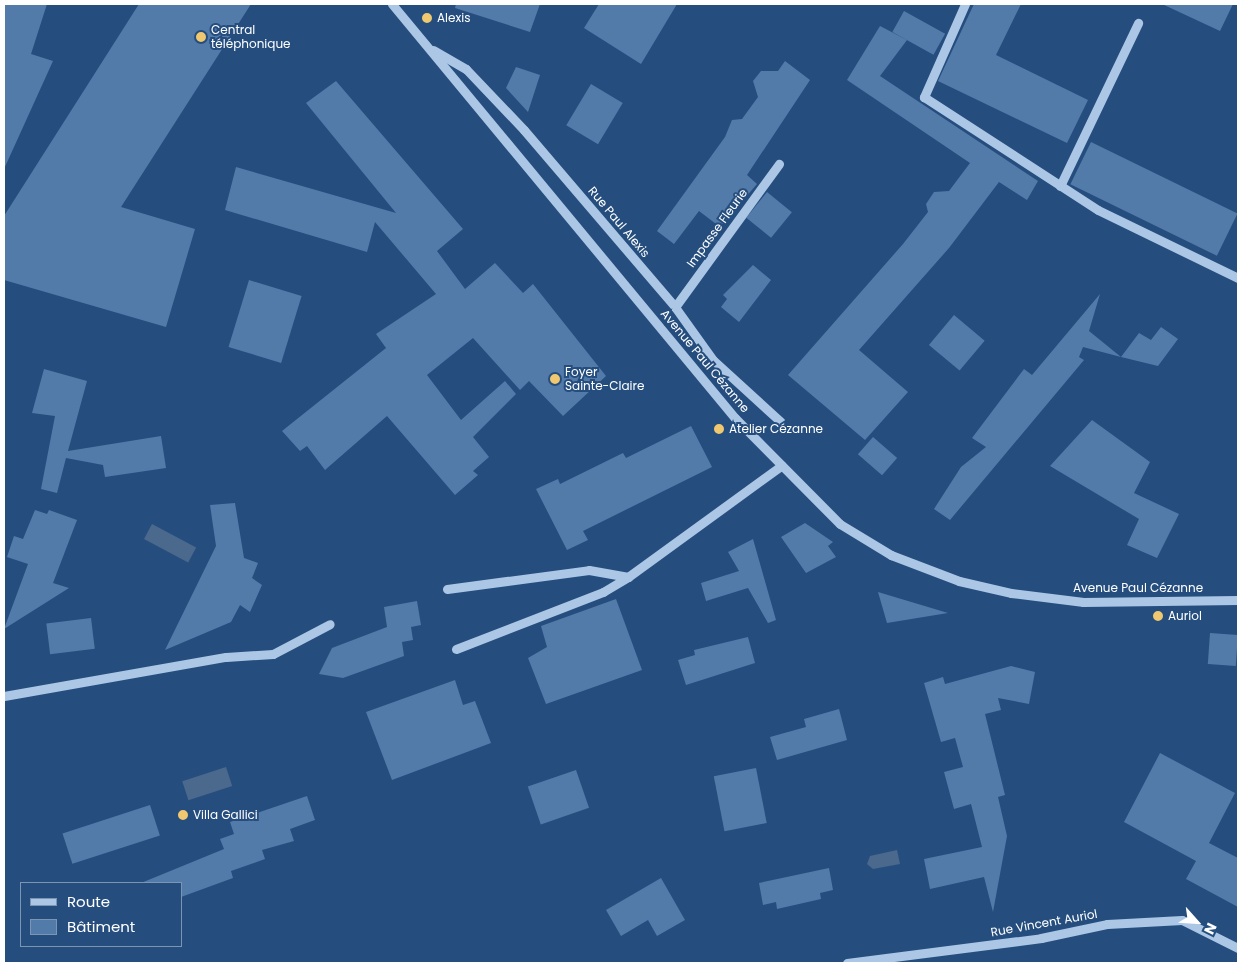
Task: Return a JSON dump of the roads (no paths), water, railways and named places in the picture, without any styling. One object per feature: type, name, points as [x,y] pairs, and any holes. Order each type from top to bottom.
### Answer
[{"type":"street","name":"Avenue Paul Cézanne","points":[[392,4],[735,418],[840,524],[891,555],[959,581],[1083,602],[1238,600]]},
{"type":"street","points":[[965,4],[924,97],[1098,210],[1238,278]]},
{"type":"street","points":[[1060,186],[1138,23]]},
{"type":"street","name":"Rue Paul Alexis","points":[[429,48],[466,69],[675,307],[713,360],[781,422]]},
{"type":"street","name":"Impasse Fleurie","points":[[675,307],[779,164]]},
{"type":"street","points":[[456,648],[603,592],[628,577],[782,465]]},
{"type":"street","points":[[447,589],[589,570],[628,577]]},
{"type":"street","points":[[4,696],[226,657],[273,654],[330,624]]},
{"type":"street","name":"Rue Vincent Auriol","points":[[848,963],[1041,938],[1107,924],[1182,920],[1238,948]]},
{"type":"water","points":[[152,524],[196,547],[188,562],[144,539]]},
{"type":"water","points":[[226,767],[232,786],[188,800],[182,781]]},
{"type":"water","points":[[897,850],[900,864],[873,869],[867,864],[870,856]]},
{"type":"place","name":"Alexis","points":[[427,18]]},
{"type":"place","name":"Central téléphonique","points":[[201,37]]},
{"type":"place","name":"Foyer Sainte-Claire","points":[[555,379]]},
{"type":"place","name":"Atelier Cézanne","points":[[719,429]]},
{"type":"place","name":"Auriol","points":[[1158,616]]},
{"type":"place","name":"Villa Gallici","points":[[183,815]]}]
